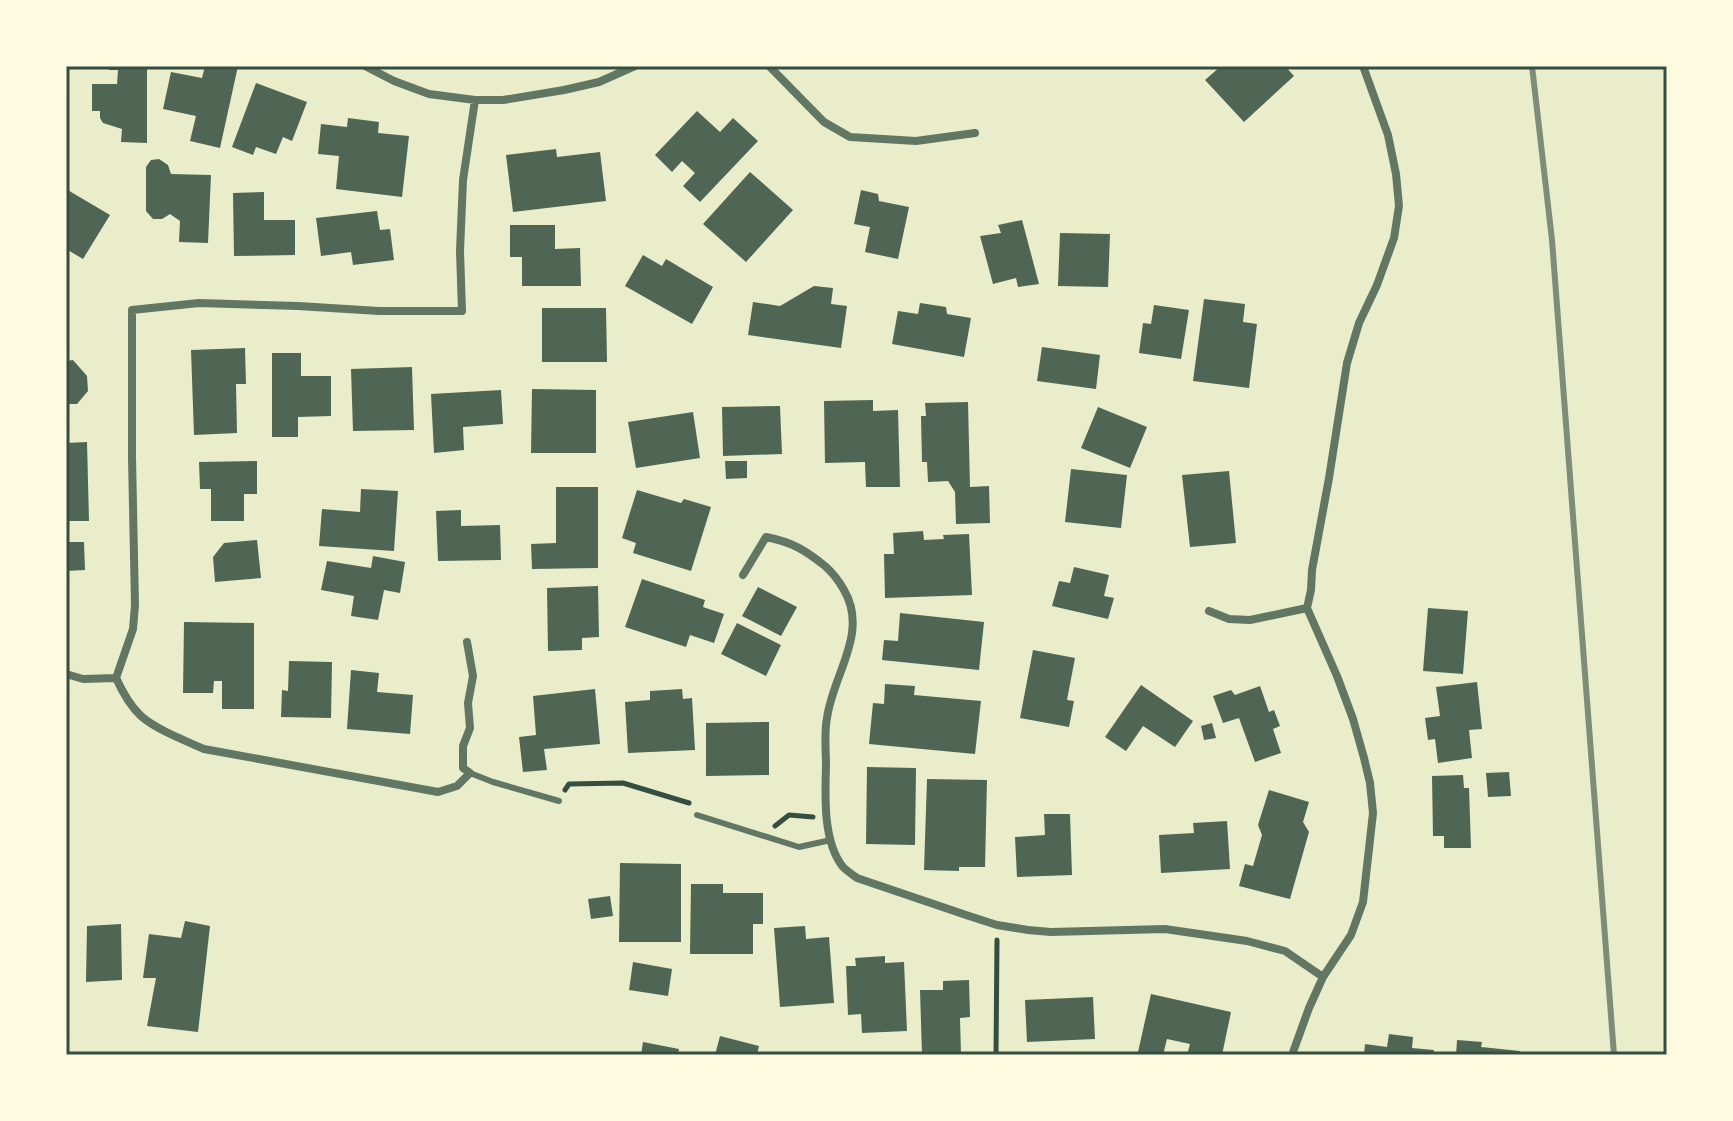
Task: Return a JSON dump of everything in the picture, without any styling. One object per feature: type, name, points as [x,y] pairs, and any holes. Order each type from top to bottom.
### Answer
[{"type":"street","points":[[365,66],[429,94],[475,100],[503,100],[564,90],[599,82],[635,66]]},
{"type":"street","points":[[769,66],[824,122],[850,137],[916,141],[975,133]]},
{"type":"street","points":[[1292,1055],[1323,977],[1351,935],[1363,902],[1373,813],[1364,758],[1353,719],[1307,608],[1347,363],[1359,323],[1394,238],[1399,206],[1388,135],[1363,66]]},
{"type":"street","points":[[467,642],[473,676],[468,703],[470,728],[463,746],[463,768],[470,773],[457,786],[438,792],[204,749],[140,716],[116,678],[133,629],[135,605],[132,310],[199,303],[379,311],[462,311],[460,251],[463,180],[475,100]]},
{"type":"street","points":[[743,575],[766,537],[788,541],[830,570],[851,601],[854,622],[851,641],[826,719],[825,818],[842,866],[857,878],[997,925],[1051,932],[1165,929],[1247,941],[1285,951],[1323,977]]},
{"type":"street","points":[[1209,611],[1229,619],[1250,620],[1307,608]]},
{"type":"street","points":[[66,674],[83,679],[116,678]]},
{"type":"lane","points":[[470,773],[559,801]]},
{"type":"lane","points":[[697,815],[799,847],[831,840]]},
{"type":"path","points":[[996,1055],[997,925]]},
{"type":"building","points":[[109,66],[147,66],[147,143],[121,142],[122,129],[103,123],[100,111],[92,111],[92,84],[117,84],[118,70],[109,70]]},
{"type":"building","points":[[205,66],[238,66],[220,148],[190,141],[196,116],[163,109],[171,72],[202,78]]},
{"type":"building","points":[[1221,66],[1285,66],[1294,76],[1244,122],[1205,80]]},
{"type":"building","points":[[256,83],[307,102],[292,141],[283,137],[276,154],[256,147],[253,155],[232,147]]},
{"type":"building","points":[[697,111],[720,132],[733,118],[758,141],[700,202],[683,186],[695,173],[682,161],[672,172],[655,155]]},
{"type":"building","points":[[348,118],[379,122],[378,133],[409,136],[402,197],[336,189],[339,156],[318,154],[321,124],[347,127]]},
{"type":"building","points":[[556,149],[557,157],[600,152],[606,201],[513,212],[506,155]]},
{"type":"building","points":[[159,159],[168,165],[171,174],[211,175],[208,243],[179,242],[180,221],[170,214],[162,219],[153,219],[146,211],[146,167],[151,160]]},
{"type":"building","points":[[750,172],[793,210],[746,262],[703,224]]},
{"type":"building","points":[[66,189],[110,215],[83,259],[66,249]]},
{"type":"building","points":[[861,190],[878,194],[879,201],[909,207],[898,259],[865,252],[870,227],[854,224]]},
{"type":"building","points":[[264,192],[264,220],[295,220],[295,255],[234,256],[233,193]]},
{"type":"building","points":[[377,211],[380,230],[390,229],[394,260],[353,265],[351,252],[321,256],[316,218]]},
{"type":"building","points":[[1022,220],[1039,284],[1018,287],[1016,278],[993,284],[980,236],[1001,233],[998,225]]},
{"type":"building","points":[[510,225],[555,225],[555,249],[580,248],[581,286],[522,286],[522,257],[510,257]]},
{"type":"building","points":[[1060,233],[1110,234],[1108,287],[1058,286]]},
{"type":"building","points":[[643,255],[662,266],[666,259],[713,287],[692,324],[625,286]]},
{"type":"building","points":[[814,286],[833,288],[831,304],[847,306],[841,348],[748,335],[753,302],[780,306]]},
{"type":"building","points":[[1204,299],[1245,304],[1243,322],[1257,324],[1249,388],[1193,381]]},
{"type":"building","points":[[920,303],[946,307],[947,314],[971,318],[964,357],[892,344],[898,311],[918,314]]},
{"type":"building","points":[[1154,305],[1189,310],[1181,359],[1139,353],[1143,323],[1151,324]]},
{"type":"building","points":[[542,308],[606,308],[607,362],[542,362]]},
{"type":"building","points":[[1042,347],[1100,355],[1096,389],[1037,381]]},
{"type":"building","points":[[245,348],[246,384],[236,384],[237,433],[194,435],[191,350]]},
{"type":"building","points":[[272,353],[301,353],[301,376],[331,376],[331,416],[298,417],[298,437],[272,437]]},
{"type":"building","points":[[73,360],[87,376],[88,391],[77,404],[66,404],[66,361]]},
{"type":"building","points":[[412,367],[414,430],[353,431],[351,369]]},
{"type":"building","points":[[532,389],[596,390],[596,453],[531,453]]},
{"type":"building","points":[[501,390],[503,424],[463,427],[464,450],[434,453],[431,394]]},
{"type":"building","points":[[873,400],[873,411],[898,410],[900,487],[866,487],[865,462],[825,463],[824,401]]},
{"type":"building","points":[[968,402],[970,487],[989,486],[990,523],[956,524],[955,492],[948,481],[928,482],[927,462],[922,462],[921,416],[926,416],[925,403]]},
{"type":"building","points":[[780,406],[782,454],[723,456],[722,407]]},
{"type":"building","points":[[1098,407],[1147,427],[1130,468],[1081,448]]},
{"type":"building","points":[[693,412],[700,458],[636,468],[628,422]]},
{"type":"building","points":[[87,442],[89,521],[66,521],[66,443]]},
{"type":"building","points":[[257,461],[257,494],[244,494],[244,521],[211,521],[211,489],[200,489],[199,462]]},
{"type":"building","points":[[725,461],[747,461],[747,478],[726,479]]},
{"type":"building","points":[[1071,469],[1127,475],[1121,528],[1065,522]]},
{"type":"building","points":[[1229,471],[1236,543],[1190,547],[1182,475]]},
{"type":"building","points":[[556,487],[598,487],[598,568],[532,569],[531,544],[556,543]]},
{"type":"building","points":[[361,489],[398,491],[394,551],[319,546],[322,509],[360,512]]},
{"type":"building","points":[[637,490],[681,503],[684,499],[711,507],[691,571],[633,553],[636,543],[622,538]]},
{"type":"building","points":[[461,510],[461,526],[500,525],[501,560],[438,561],[436,511]]},
{"type":"building","points":[[923,531],[924,540],[944,539],[943,535],[969,534],[972,595],[885,598],[884,554],[894,554],[893,533]]},
{"type":"building","points":[[257,540],[261,578],[215,582],[213,557],[224,543]]},
{"type":"building","points":[[66,542],[84,542],[85,570],[66,571]]},
{"type":"building","points":[[373,556],[405,562],[400,593],[384,590],[378,620],[351,616],[354,596],[321,590],[327,561],[371,568]]},
{"type":"building","points":[[1074,567],[1109,575],[1104,596],[1114,598],[1108,619],[1052,606],[1059,581],[1070,583]]},
{"type":"building","points":[[642,579],[705,600],[703,607],[724,614],[714,643],[690,635],[686,647],[625,627]]},
{"type":"building","points":[[598,586],[599,637],[582,638],[582,650],[548,651],[547,588]]},
{"type":"building","points":[[758,587],[797,607],[781,636],[742,616]]},
{"type":"building","points":[[1428,608],[1468,611],[1463,674],[1423,671]]},
{"type":"building","points":[[900,613],[984,622],[979,670],[882,660],[884,640],[898,641]]},
{"type":"building","points":[[184,622],[254,623],[254,709],[222,709],[222,681],[214,681],[213,693],[183,693]]},
{"type":"building","points":[[737,623],[781,645],[766,676],[721,654]]},
{"type":"building","points":[[1033,650],[1075,658],[1067,700],[1074,701],[1069,727],[1020,718]]},
{"type":"building","points":[[289,661],[332,662],[331,718],[281,717],[282,690],[288,691]]},
{"type":"building","points":[[351,670],[379,673],[377,692],[413,695],[410,734],[347,729]]},
{"type":"building","points":[[1477,682],[1482,729],[1469,730],[1472,758],[1438,763],[1435,739],[1428,740],[1425,718],[1440,716],[1436,687]]},
{"type":"building","points":[[885,684],[915,686],[914,695],[981,701],[975,754],[869,744],[873,703],[884,704]]},
{"type":"building","points":[[1141,685],[1193,721],[1175,747],[1143,726],[1126,751],[1105,737]]},
{"type":"building","points":[[1260,686],[1269,712],[1274,710],[1280,726],[1273,729],[1281,753],[1255,762],[1239,718],[1223,723],[1213,696],[1231,690],[1235,695]]},
{"type":"building","points":[[595,689],[600,744],[544,749],[547,770],[523,772],[519,737],[536,735],[533,696]]},
{"type":"building","points":[[682,689],[683,699],[692,698],[695,750],[628,753],[625,702],[650,700],[650,691]]},
{"type":"building","points":[[769,722],[769,775],[706,776],[706,723]]},
{"type":"building","points":[[1212,723],[1216,738],[1204,740],[1201,726]]},
{"type":"building","points":[[867,767],[916,768],[915,845],[866,844]]},
{"type":"building","points":[[1509,772],[1511,796],[1488,797],[1486,773]]},
{"type":"building","points":[[1463,775],[1464,788],[1469,788],[1471,848],[1444,848],[1444,836],[1433,836],[1432,776]]},
{"type":"building","points":[[927,779],[987,780],[985,867],[959,867],[959,871],[924,870]]},
{"type":"building","points":[[1269,790],[1309,802],[1303,822],[1309,832],[1290,899],[1239,886],[1245,864],[1253,866],[1262,835],[1258,825]]},
{"type":"building","points":[[1044,814],[1070,814],[1072,875],[1017,877],[1015,837],[1045,835]]},
{"type":"building","points":[[1227,821],[1230,869],[1161,873],[1159,835],[1194,833],[1193,823]]},
{"type":"building","points":[[620,863],[681,864],[681,942],[619,942]]},
{"type":"building","points":[[691,884],[723,884],[723,893],[763,893],[763,924],[753,924],[753,954],[690,954]]},
{"type":"building","points":[[610,896],[613,916],[591,919],[588,899]]},
{"type":"building","points":[[185,921],[210,926],[198,1032],[147,1026],[156,978],[143,978],[149,934],[181,938]]},
{"type":"building","points":[[121,924],[122,980],[86,982],[87,926]]},
{"type":"building","points":[[805,926],[806,939],[829,937],[834,1003],[780,1007],[774,928]]},
{"type":"building","points":[[885,956],[885,963],[904,962],[907,1031],[862,1033],[861,1014],[848,1015],[846,966],[856,966],[855,958]]},
{"type":"building","points":[[633,962],[672,969],[668,996],[629,990]]},
{"type":"building","points":[[969,980],[970,1017],[960,1018],[961,1055],[922,1055],[920,990],[943,990],[943,981]]},
{"type":"building","points":[[1151,994],[1231,1012],[1222,1055],[1187,1055],[1190,1044],[1167,1039],[1163,1055],[1138,1052]]},
{"type":"building","points":[[1093,997],[1095,1039],[1027,1042],[1025,1000]]},
{"type":"building","points":[[1389,1034],[1413,1037],[1412,1048],[1434,1050],[1433,1055],[1364,1055],[1365,1044],[1387,1047]]},
{"type":"building","points":[[720,1036],[759,1046],[757,1055],[715,1055]]},
{"type":"building","points":[[1457,1040],[1482,1042],[1481,1047],[1520,1051],[1519,1055],[1456,1055]]},
{"type":"building","points":[[643,1042],[679,1049],[678,1055],[641,1055]]},
{"type":"railway","points":[[1532,66],[1552,240],[1614,1055]]}]
